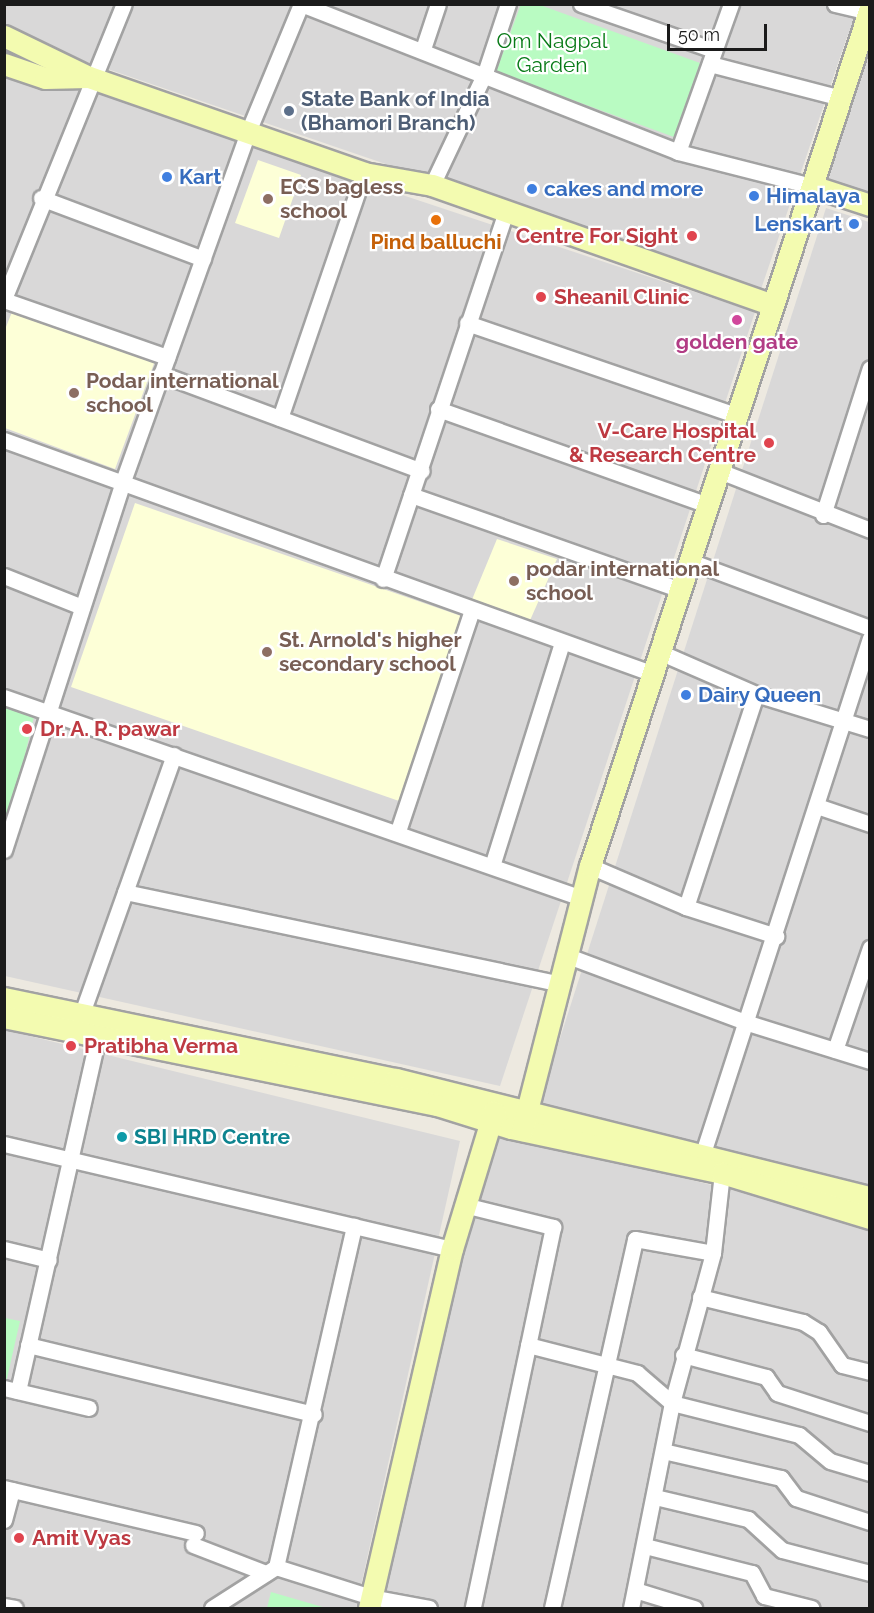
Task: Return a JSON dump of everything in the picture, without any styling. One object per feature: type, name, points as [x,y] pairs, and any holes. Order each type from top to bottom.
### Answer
[{"type":"street","points":[[124,4],[41,198],[4,299],[167,357]]},
{"type":"street","points":[[4,850],[122,484],[248,132],[300,4],[423,49],[678,152],[814,187],[870,205]]},
{"type":"street","points":[[423,49],[438,4]]},
{"type":"street","points":[[432,185],[484,73],[508,4]]},
{"type":"street","points":[[581,4],[712,57],[841,98]]},
{"type":"street","points":[[678,152],[731,4]]},
{"type":"street","points":[[524,1121],[590,866],[657,651],[772,305],[814,187],[869,10],[835,4]]},
{"type":"street","points":[[4,36],[92,78],[364,173],[432,185],[772,305]]},
{"type":"street","points":[[4,64],[45,78],[92,78]]},
{"type":"street","points":[[280,418],[364,173]]},
{"type":"street","points":[[41,198],[203,259]]},
{"type":"street","points":[[383,579],[411,495],[422,471],[438,409],[506,212]]},
{"type":"street","points":[[467,323],[735,416]]},
{"type":"street","points":[[823,515],[870,368]]},
{"type":"street","points":[[161,375],[422,471]]},
{"type":"street","points":[[438,409],[705,504]]},
{"type":"street","points":[[4,440],[471,613],[651,673]]},
{"type":"street","points":[[717,470],[823,515],[870,530]]},
{"type":"street","points":[[411,495],[678,589]]},
{"type":"street","points":[[687,560],[870,628]]},
{"type":"street","points":[[4,576],[82,608]]},
{"type":"street","points":[[398,831],[471,613]]},
{"type":"street","points":[[703,1153],[748,1023],[870,638]]},
{"type":"street","points":[[492,866],[562,643]]},
{"type":"street","points":[[657,651],[756,694],[870,729]]},
{"type":"street","points":[[686,907],[756,694]]},
{"type":"street","points":[[4,697],[398,831],[582,898]]},
{"type":"street","points":[[89,1408],[11,1390],[28,1345],[72,1160],[94,1025],[125,892],[174,755]]},
{"type":"street","points":[[817,806],[870,824]]},
{"type":"street","points":[[590,866],[686,907],[776,936]]},
{"type":"street","points":[[125,892],[561,984]]},
{"type":"street","points":[[568,956],[748,1023],[870,1061]]},
{"type":"street","points":[[835,1050],[868,957]]},
{"type":"street","points":[[4,998],[94,1025]]},
{"type":"street","points":[[4,1017],[94,1025],[396,1078],[494,1113],[722,1173],[870,1218]]},
{"type":"street","points":[[370,1603],[452,1249],[494,1113]]},
{"type":"street","points":[[524,1121],[703,1153],[870,1197]]},
{"type":"street","points":[[4,1144],[452,1249]]},
{"type":"street","points":[[631,1608],[683,1354],[713,1253],[722,1173]]},
{"type":"street","points":[[464,1205],[553,1227],[473,1608]]},
{"type":"street","points":[[216,1607],[271,1570],[314,1414],[354,1226]]},
{"type":"street","points":[[552,1608],[635,1239],[713,1253]]},
{"type":"street","points":[[4,1249],[49,1260]]},
{"type":"street","points":[[700,1297],[803,1322],[819,1332],[842,1365],[870,1372]]},
{"type":"street","points":[[28,1345],[314,1414]]},
{"type":"street","points":[[528,1345],[637,1373],[672,1403],[799,1435],[830,1461],[870,1473]]},
{"type":"street","points":[[683,1354],[766,1377],[777,1393],[870,1423]]},
{"type":"street","points":[[663,1451],[781,1478],[796,1498],[870,1522]]},
{"type":"street","points":[[4,1520],[8,1489],[195,1539],[271,1570],[370,1603],[429,1608]]},
{"type":"street","points":[[655,1497],[748,1519],[782,1550],[870,1573]]},
{"type":"street","points":[[645,1546],[752,1573],[764,1596],[811,1608]]},
{"type":"street","points":[[635,1590],[694,1608]]},
{"type":"street","points":[[4,1606],[15,1608]]},
{"type":"shaded area","points":[[5,4],[864,5],[847,37],[760,292],[5,34]]},
{"type":"shaded area","points":[[869,23],[869,192],[828,179]]},
{"type":"shaded area","points":[[5,63],[755,312],[500,1086],[5,976]]},
{"type":"shaded area","name":"ECS bagless school","points":[[258,160],[301,175],[279,238],[235,223]]},
{"type":"shaded area","points":[[826,208],[869,222],[869,1186],[538,1107]]},
{"type":"shaded area","name":"Podar international school","points":[[14,307],[156,358],[115,469],[5,428],[4,332]]},
{"type":"shaded area","name":"St. Arnold's higher secondary school","points":[[135,503],[464,617],[399,801],[71,687]]},
{"type":"shaded area","name":"podar international school","points":[[497,539],[557,559],[528,625],[471,602]]},
{"type":"shaded area","points":[[5,1030],[460,1141],[356,1608],[5,1608]]},
{"type":"shaded area","points":[[497,1132],[869,1224],[869,1608],[375,1608],[486,1136]]},
{"type":"green space","name":"Om Nagpal Garden","points":[[521,4],[540,5],[700,63],[674,137],[496,72]]},
{"type":"green space","points":[[5,699],[35,712],[5,840]]},
{"type":"green space","points":[[5,1318],[20,1321],[5,1387]]},
{"type":"green space","points":[[271,1592],[326,1608],[267,1608]]},
{"type":"place","name":"State Bank of India (Bhamori Branch)","points":[[289,111]]},
{"type":"place","name":"Kart","points":[[167,177]]},
{"type":"place","name":"cakes and more","points":[[532,189]]},
{"type":"place","name":"Himalaya","points":[[754,196]]},
{"type":"place","name":"ECS bagless school","points":[[268,199]]},
{"type":"place","name":"Pind balluchi","points":[[436,220]]},
{"type":"place","name":"Lenskart","points":[[854,224]]},
{"type":"place","name":"Centre For Sight","points":[[692,236]]},
{"type":"place","name":"Sheanil Clinic","points":[[541,297]]},
{"type":"place","name":"golden gate","points":[[737,320]]},
{"type":"place","name":"Podar international school","points":[[74,393]]},
{"type":"place","name":"V-Care Hospital & Research Centre","points":[[769,443]]},
{"type":"place","name":"podar international school","points":[[514,581]]},
{"type":"place","name":"St. Arnold's higher secondary school","points":[[267,652]]},
{"type":"place","name":"Dairy Queen","points":[[686,695]]},
{"type":"place","name":"Dr. A. R. pawar","points":[[27,729]]},
{"type":"place","name":"Pratibha Verma","points":[[71,1046]]},
{"type":"place","name":"SBI HRD Centre","points":[[122,1137]]},
{"type":"place","name":"Amit Vyas","points":[[19,1538]]}]
